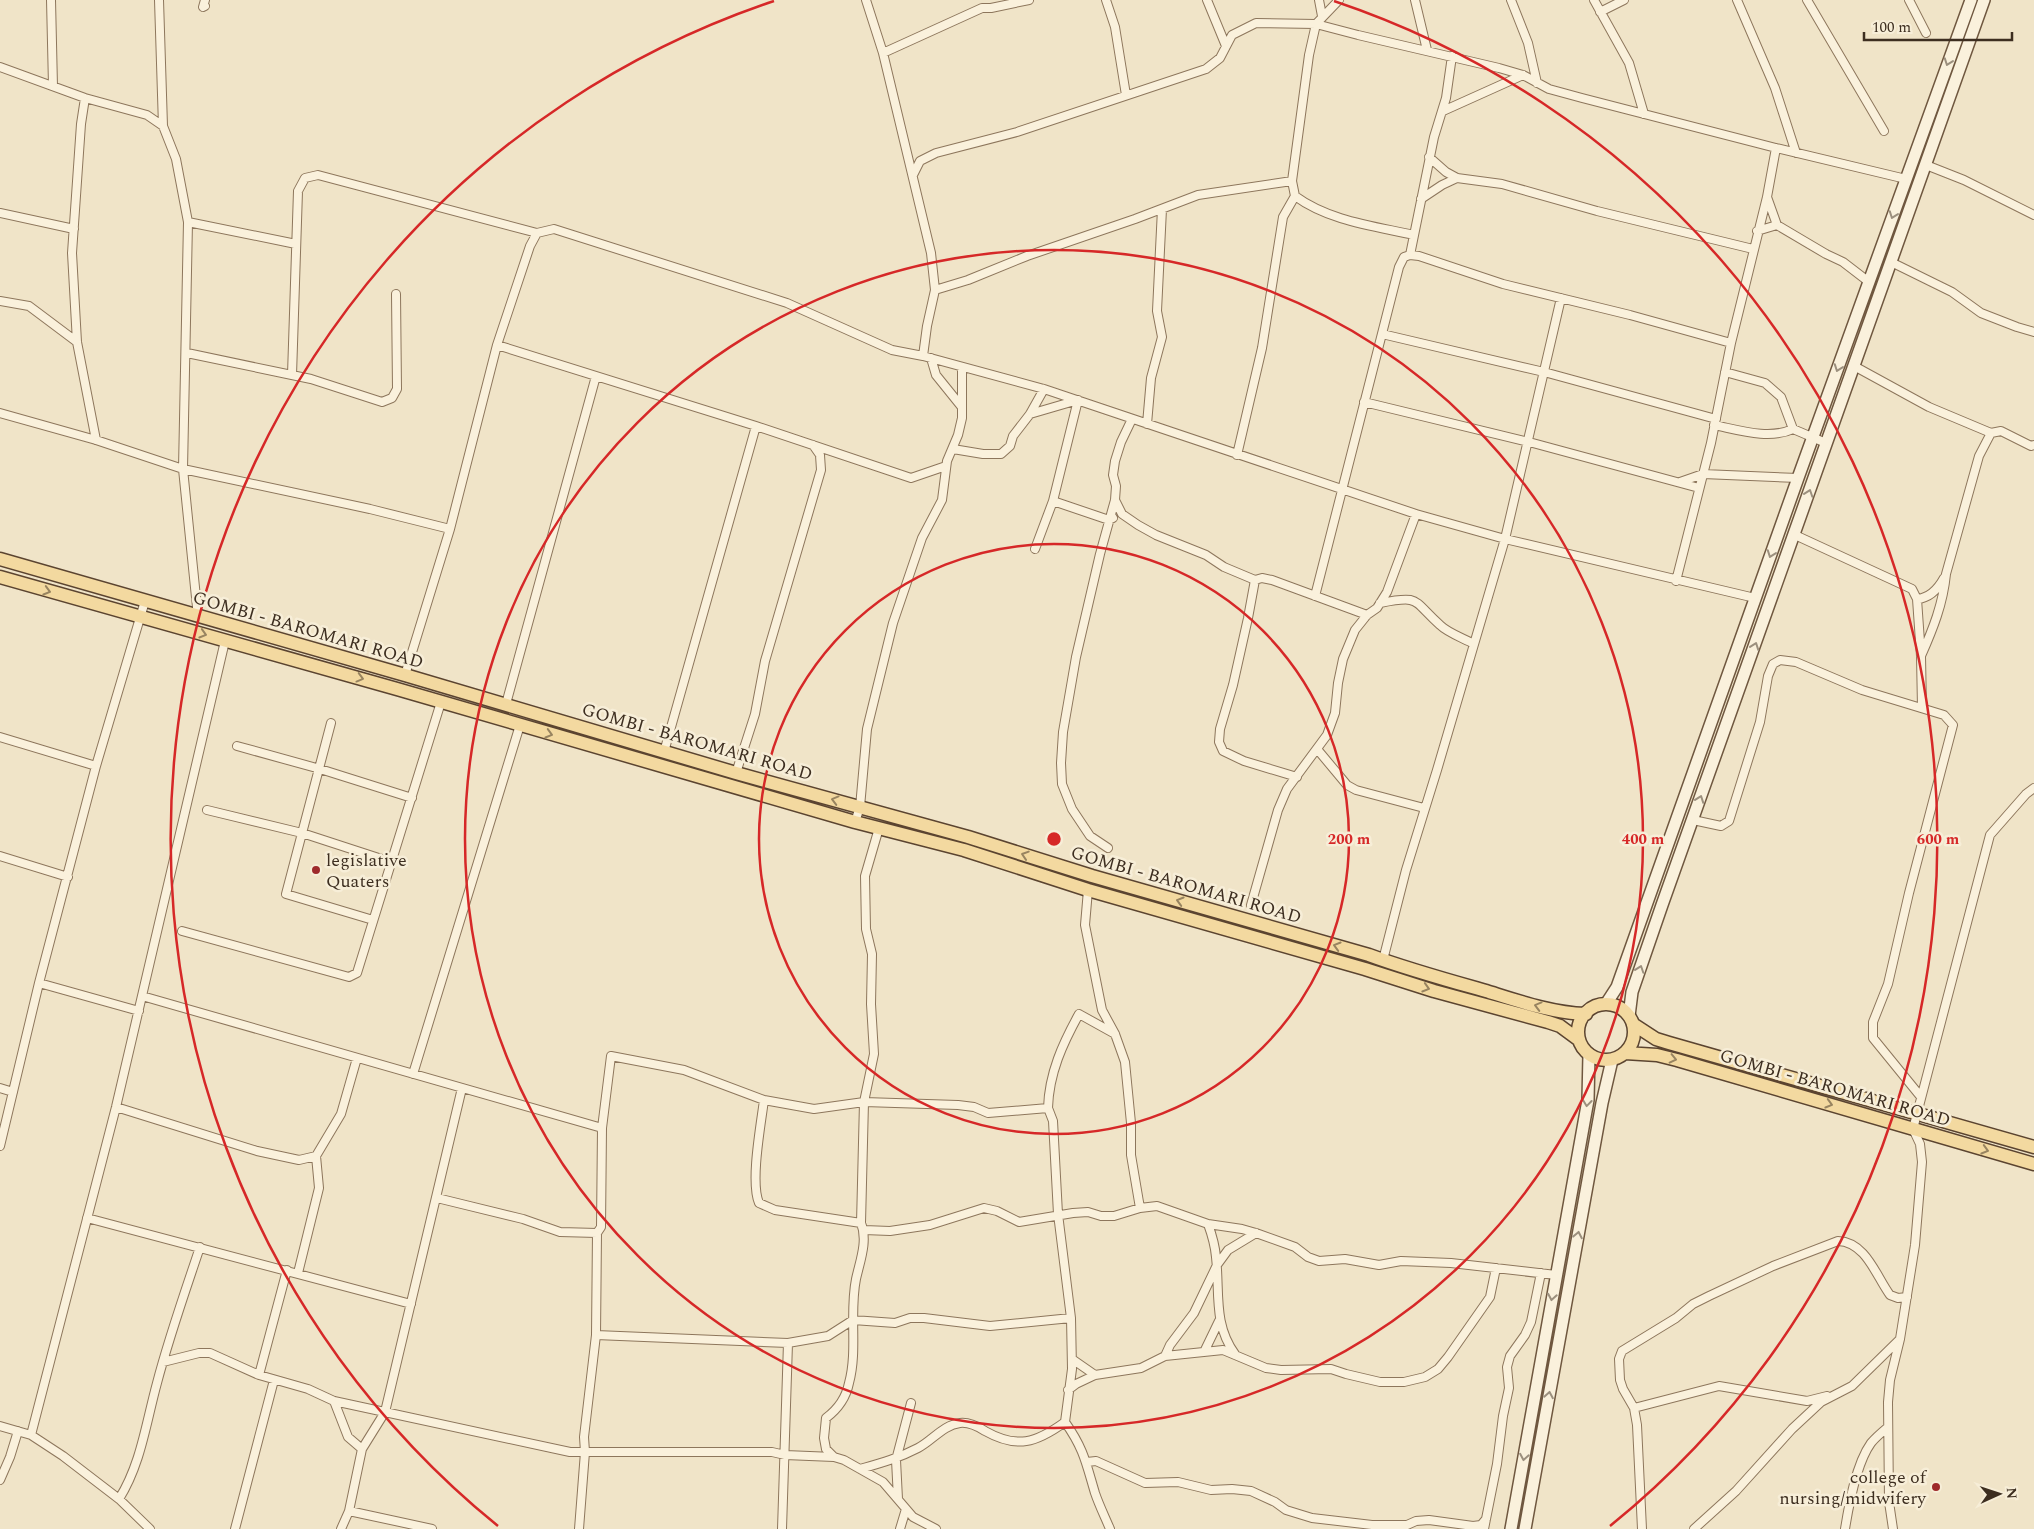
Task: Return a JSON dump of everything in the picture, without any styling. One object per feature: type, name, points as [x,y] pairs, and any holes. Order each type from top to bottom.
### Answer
[{"type":"main road","points":[[1606,1004],[1617,988],[1755,598],[1971,0]]},
{"type":"main road","points":[[1631,1020],[1623,1010],[1615,1006],[1606,1004],[1592,1009],[1581,1021],[1579,1030],[1583,1048],[1589,1054],[1604,1060],[1612,1060],[1625,1053],[1633,1043],[1634,1034],[1631,1020],[1632,992],[1984,0]]},
{"type":"main road","name":"GOMBI - BAROMARI ROAD","points":[[0,559],[506,704],[736,773],[968,837],[1092,876],[1566,1013],[1586,1014]]},
{"type":"main road","name":"GOMBI - BAROMARI ROAD","points":[[0,577],[140,618],[181,627],[855,822],[964,850],[1088,890],[1548,1022],[1560,1026],[1580,1040]]},
{"type":"main road","points":[[326,669],[332,654]]},
{"type":"main road","name":"GOMBI - BAROMARI ROAD","points":[[1631,1020],[1656,1038],[1669,1043],[2034,1147]]},
{"type":"main road","name":"GOMBI - BAROMARI ROAD","points":[[1625,1053],[1657,1055],[1677,1060],[2034,1164]]},
{"type":"main road","points":[[1512,1529],[1588,1100],[1589,1054]]},
{"type":"main road","points":[[1525,1529],[1602,1103],[1612,1060]]},
{"type":"street","points":[[51,0],[53,86]]},
{"type":"street","points":[[160,0],[163,126],[176,159],[188,222],[187,354],[183,469],[198,617]]},
{"type":"street","points":[[866,0],[883,54],[931,253],[935,290],[927,326],[927,357],[936,375],[962,407]]},
{"type":"street","points":[[883,54],[980,4],[991,8],[1029,0]]},
{"type":"street","points":[[1106,0],[1115,28],[1126,95]]},
{"type":"street","points":[[1207,0],[1226,46]]},
{"type":"street","points":[[1319,0],[1322,16]]},
{"type":"street","points":[[1237,454],[1262,348],[1283,217],[1295,196],[1292,181],[1309,55],[1316,24],[1339,0]]},
{"type":"street","points":[[1415,0],[1427,50]]},
{"type":"street","points":[[1511,0],[1528,43],[1537,82]]},
{"type":"street","points":[[1594,0],[1629,63],[1644,114]]},
{"type":"street","points":[[1600,12],[1624,0]]},
{"type":"street","points":[[1737,0],[1775,88],[1796,152]]},
{"type":"street","points":[[1807,0],[1884,131]]},
{"type":"street","points":[[1909,0],[1926,33]]},
{"type":"street","points":[[913,175],[920,161],[936,153],[1017,132],[1206,69],[1220,58],[1232,35],[1256,23],[1316,24],[1358,36],[1427,50],[1522,75],[1549,89],[1776,148],[1906,179]]},
{"type":"street","points":[[1410,255],[1429,157],[1443,111],[1452,56]]},
{"type":"street","points":[[0,67],[85,98],[147,115],[163,126]]},
{"type":"street","points":[[1443,111],[1522,75]]},
{"type":"street","points":[[85,98],[81,124],[72,252],[77,342],[96,440]]},
{"type":"street","points":[[1676,581],[1700,488],[1757,231],[1767,198],[1776,148]]},
{"type":"street","points":[[1429,157],[1446,172],[1457,178],[1502,184],[1597,211],[1753,248]]},
{"type":"street","points":[[1926,165],[1964,180],[2034,215]]},
{"type":"street","points":[[292,375],[298,191],[305,178],[318,175],[537,233],[554,229],[787,302],[892,350],[927,357],[1044,389],[1416,514],[1505,539],[1676,581],[1755,598]]},
{"type":"street","points":[[1421,199],[1442,185],[1457,178]]},
{"type":"street","points":[[935,290],[968,280],[1027,256],[1198,195],[1292,181]]},
{"type":"street","points":[[1295,196],[1306,204],[1348,221],[1414,235]]},
{"type":"street","points":[[1767,198],[1777,225],[1826,254],[1844,262],[1869,282]]},
{"type":"street","points":[[1146,424],[1151,378],[1162,337],[1157,311],[1162,209]]},
{"type":"street","points":[[0,213],[74,229]]},
{"type":"street","points":[[188,222],[296,244]]},
{"type":"street","points":[[1757,231],[1777,225]]},
{"type":"street","points":[[405,675],[450,529],[497,345],[530,246],[537,233]]},
{"type":"street","points":[[1315,596],[1364,402],[1404,257],[1410,255],[1437,261],[1503,284],[1649,320],[1731,343]]},
{"type":"street","points":[[1891,262],[1952,292],[1980,313],[2017,328],[2034,332]]},
{"type":"street","points":[[187,354],[310,379],[382,402],[392,398],[397,389],[396,294]]},
{"type":"street","points":[[1383,960],[1406,870],[1505,539],[1562,298]]},
{"type":"street","points":[[0,301],[29,306],[77,342]]},
{"type":"street","points":[[1382,334],[1544,372],[1715,422],[1771,435],[1782,434],[1793,429]]},
{"type":"street","points":[[497,345],[756,426],[911,478],[946,466]]},
{"type":"street","points":[[1854,366],[1929,407],[1991,432],[2001,431],[2031,446],[2034,445]]},
{"type":"street","points":[[855,822],[860,807],[867,729],[893,623],[922,538],[942,500],[946,466],[962,418],[962,367]]},
{"type":"street","points":[[1725,372],[1765,383],[1780,397],[1793,429],[1826,443]]},
{"type":"street","points":[[506,704],[596,376]]},
{"type":"street","points":[[952,449],[983,454],[1001,454],[1010,446],[1013,436],[1030,414],[1044,389]]},
{"type":"street","points":[[1030,414],[1078,400]]},
{"type":"street","points":[[1035,549],[1053,500],[1078,400]]},
{"type":"street","points":[[1364,402],[1529,442],[1700,488]]},
{"type":"street","points":[[0,413],[96,440],[183,469],[370,509],[450,529]]},
{"type":"street","points":[[1108,848],[1090,836],[1072,809],[1062,784],[1060,763],[1063,732],[1076,657],[1115,500],[1115,461],[1120,442],[1132,419]]},
{"type":"street","points":[[664,752],[756,426]]},
{"type":"street","points":[[1921,656],[1936,621],[1944,592],[1946,574],[1979,456],[1991,432]]},
{"type":"street","points":[[736,773],[755,714],[765,661],[821,470],[820,455],[813,445]]},
{"type":"street","points":[[1680,482],[1703,474],[1798,478]]},
{"type":"street","points":[[1053,500],[1110,520],[1122,514]]},
{"type":"street","points":[[1115,500],[1122,514],[1156,535],[1206,555],[1224,567],[1255,580],[1262,578],[1272,580],[1368,615]]},
{"type":"street","points":[[1251,905],[1278,810],[1287,789],[1327,735],[1335,713],[1338,682],[1343,659],[1355,630],[1377,608],[1387,592],[1416,514]]},
{"type":"street","points":[[1795,535],[1912,589],[1917,599],[1922,708]]},
{"type":"street","points":[[1917,599],[1924,599],[1933,593],[1946,574]]},
{"type":"street","points":[[1255,580],[1233,685],[1220,729],[1219,742],[1223,751],[1244,761],[1297,777]]},
{"type":"street","points":[[1380,603],[1404,598],[1419,602],[1441,626],[1474,644]]},
{"type":"street","points":[[0,1146],[39,983],[96,766],[145,601]]},
{"type":"street","points":[[31,1435],[116,1107],[225,641]]},
{"type":"street","points":[[1693,820],[1721,826],[1729,821],[1760,722],[1768,676],[1773,664],[1780,660],[1796,662],[1862,690],[1944,715],[1953,725],[1911,884],[1888,984],[1873,1022],[1873,1038],[1921,1097]]},
{"type":"street","points":[[182,931],[350,977],[357,973],[441,702]]},
{"type":"street","points":[[331,723],[286,894],[374,920]]},
{"type":"street","points":[[413,1074],[520,725]]},
{"type":"street","points":[[0,737],[96,766]]},
{"type":"street","points":[[237,746],[320,769],[412,798]]},
{"type":"street","points":[[1317,749],[1347,785],[1356,790],[1424,808]]},
{"type":"street","points":[[1894,1529],[1889,1502],[1888,1427],[1890,1380],[1908,1297],[1915,1245],[1922,1162],[1920,1144],[1913,1129],[1990,834],[2026,794],[2034,788]]},
{"type":"street","points":[[207,810],[302,833],[392,862]]},
{"type":"street","points":[[879,828],[865,876],[866,929],[872,954],[871,1004],[874,1054],[864,1102],[862,1253],[853,1298],[850,1382],[836,1410],[826,1418],[824,1438],[826,1450],[834,1457],[883,1482],[913,1517],[936,1529]]},
{"type":"street","points":[[0,856],[68,876]]},
{"type":"street","points":[[1088,890],[1085,925],[1102,1010],[1115,1034],[1125,1062],[1131,1123],[1131,1155],[1140,1208]]},
{"type":"street","points":[[39,983],[139,1011]]},
{"type":"street","points":[[142,996],[602,1128]]},
{"type":"street","points":[[1110,1529],[1078,1440],[1065,1422],[1072,1359],[1071,1318],[1058,1214],[1053,1121],[1048,1108],[1048,1092],[1065,1039],[1079,1014],[1115,1034]]},
{"type":"street","points":[[579,1529],[585,1452],[584,1437],[596,1334],[597,1233],[601,1227],[602,1128],[611,1056],[684,1070],[764,1100],[814,1108],[864,1102],[958,1105],[974,1107],[988,1113],[1048,1108]]},
{"type":"street","points":[[298,1273],[319,1188],[316,1156],[341,1114],[357,1058]]},
{"type":"street","points":[[0,1088],[13,1092]]},
{"type":"street","points":[[342,1529],[349,1511],[362,1449],[385,1412],[462,1088]]},
{"type":"street","points":[[764,1100],[756,1196],[759,1203],[775,1210],[890,1231],[930,1225],[984,1208],[997,1210],[1019,1222],[1058,1214],[1088,1212],[1101,1216],[1114,1216],[1140,1208],[1157,1206],[1208,1224],[1256,1233],[1295,1247],[1308,1257],[1319,1261],[1345,1259],[1378,1265],[1401,1261],[1451,1263],[1556,1275]]},
{"type":"street","points":[[116,1107],[266,1153],[299,1160],[316,1156]]},
{"type":"street","points":[[437,1198],[523,1219],[560,1232],[597,1233]]},
{"type":"street","points":[[87,1218],[412,1304]]},
{"type":"street","points":[[1208,1224],[1214,1241],[1217,1265],[1219,1321],[1226,1340],[1235,1354]]},
{"type":"street","points":[[1165,1356],[1170,1345],[1194,1313],[1217,1265],[1228,1250],[1256,1233]]},
{"type":"street","points":[[1642,1529],[1637,1425],[1634,1408],[1620,1380],[1618,1359],[1622,1351],[1676,1318],[1693,1304],[1773,1266],[1838,1242],[1847,1242],[1860,1249],[1890,1295],[1898,1298],[1908,1297]]},
{"type":"street","points":[[119,1499],[126,1488],[145,1438],[156,1384],[200,1247]]},
{"type":"street","points":[[1068,1390],[1095,1375],[1141,1368],[1165,1356],[1206,1350],[1223,1350],[1266,1368],[1281,1370],[1331,1369],[1380,1382],[1404,1382],[1425,1377],[1438,1369],[1448,1357],[1458,1340],[1490,1297],[1496,1268]]},
{"type":"street","points":[[259,1375],[287,1270]]},
{"type":"street","points":[[1484,1529],[1497,1464],[1503,1416],[1510,1388],[1507,1367],[1510,1356],[1525,1335],[1531,1322],[1541,1274]]},
{"type":"street","points":[[596,1334],[788,1344],[828,1336],[853,1320],[895,1323],[910,1318],[924,1318],[990,1326],[1071,1318]]},
{"type":"street","points":[[1206,1350],[1219,1321]]},
{"type":"street","points":[[1694,1529],[1736,1491],[1821,1402],[1852,1386],[1900,1339]]},
{"type":"street","points":[[782,1529],[788,1344]]},
{"type":"street","points":[[163,1362],[199,1353],[210,1353],[259,1375],[308,1389],[334,1401],[570,1452],[772,1452],[785,1455],[834,1457]]},
{"type":"street","points":[[1072,1359],[1095,1375]]},
{"type":"street","points":[[236,1529],[274,1380]]},
{"type":"street","points":[[1634,1408],[1719,1386],[1807,1401],[1836,1394]]},
{"type":"street","points":[[334,1401],[348,1437],[362,1449]]},
{"type":"street","points":[[898,1499],[896,1460],[911,1403]]},
{"type":"street","points":[[860,1469],[896,1460],[920,1447],[951,1424],[963,1422],[976,1426],[999,1439],[1013,1443],[1045,1436],[1065,1422]]},
{"type":"street","points":[[0,1426],[31,1435],[62,1456],[119,1499],[150,1529]]},
{"type":"street","points":[[1845,1529],[1850,1499],[1860,1468],[1871,1444],[1888,1427]]},
{"type":"street","points":[[0,1480],[18,1431]]},
{"type":"street","points":[[1087,1462],[1096,1461],[1145,1483],[1178,1482],[1211,1490],[1232,1489],[1251,1491],[1276,1502],[1286,1510],[1312,1518],[1389,1527],[1410,1527],[1416,1522],[1429,1520],[1473,1526],[1481,1525],[1486,1519]]},
{"type":"street","points":[[900,1529],[906,1509]]},
{"type":"street","points":[[349,1511],[432,1529]]},
{"type":"place","name":"legislative Quaters","points":[[316,870]]},
{"type":"place","name":"college of nursing/midwifery","points":[[1936,1487]]}]
